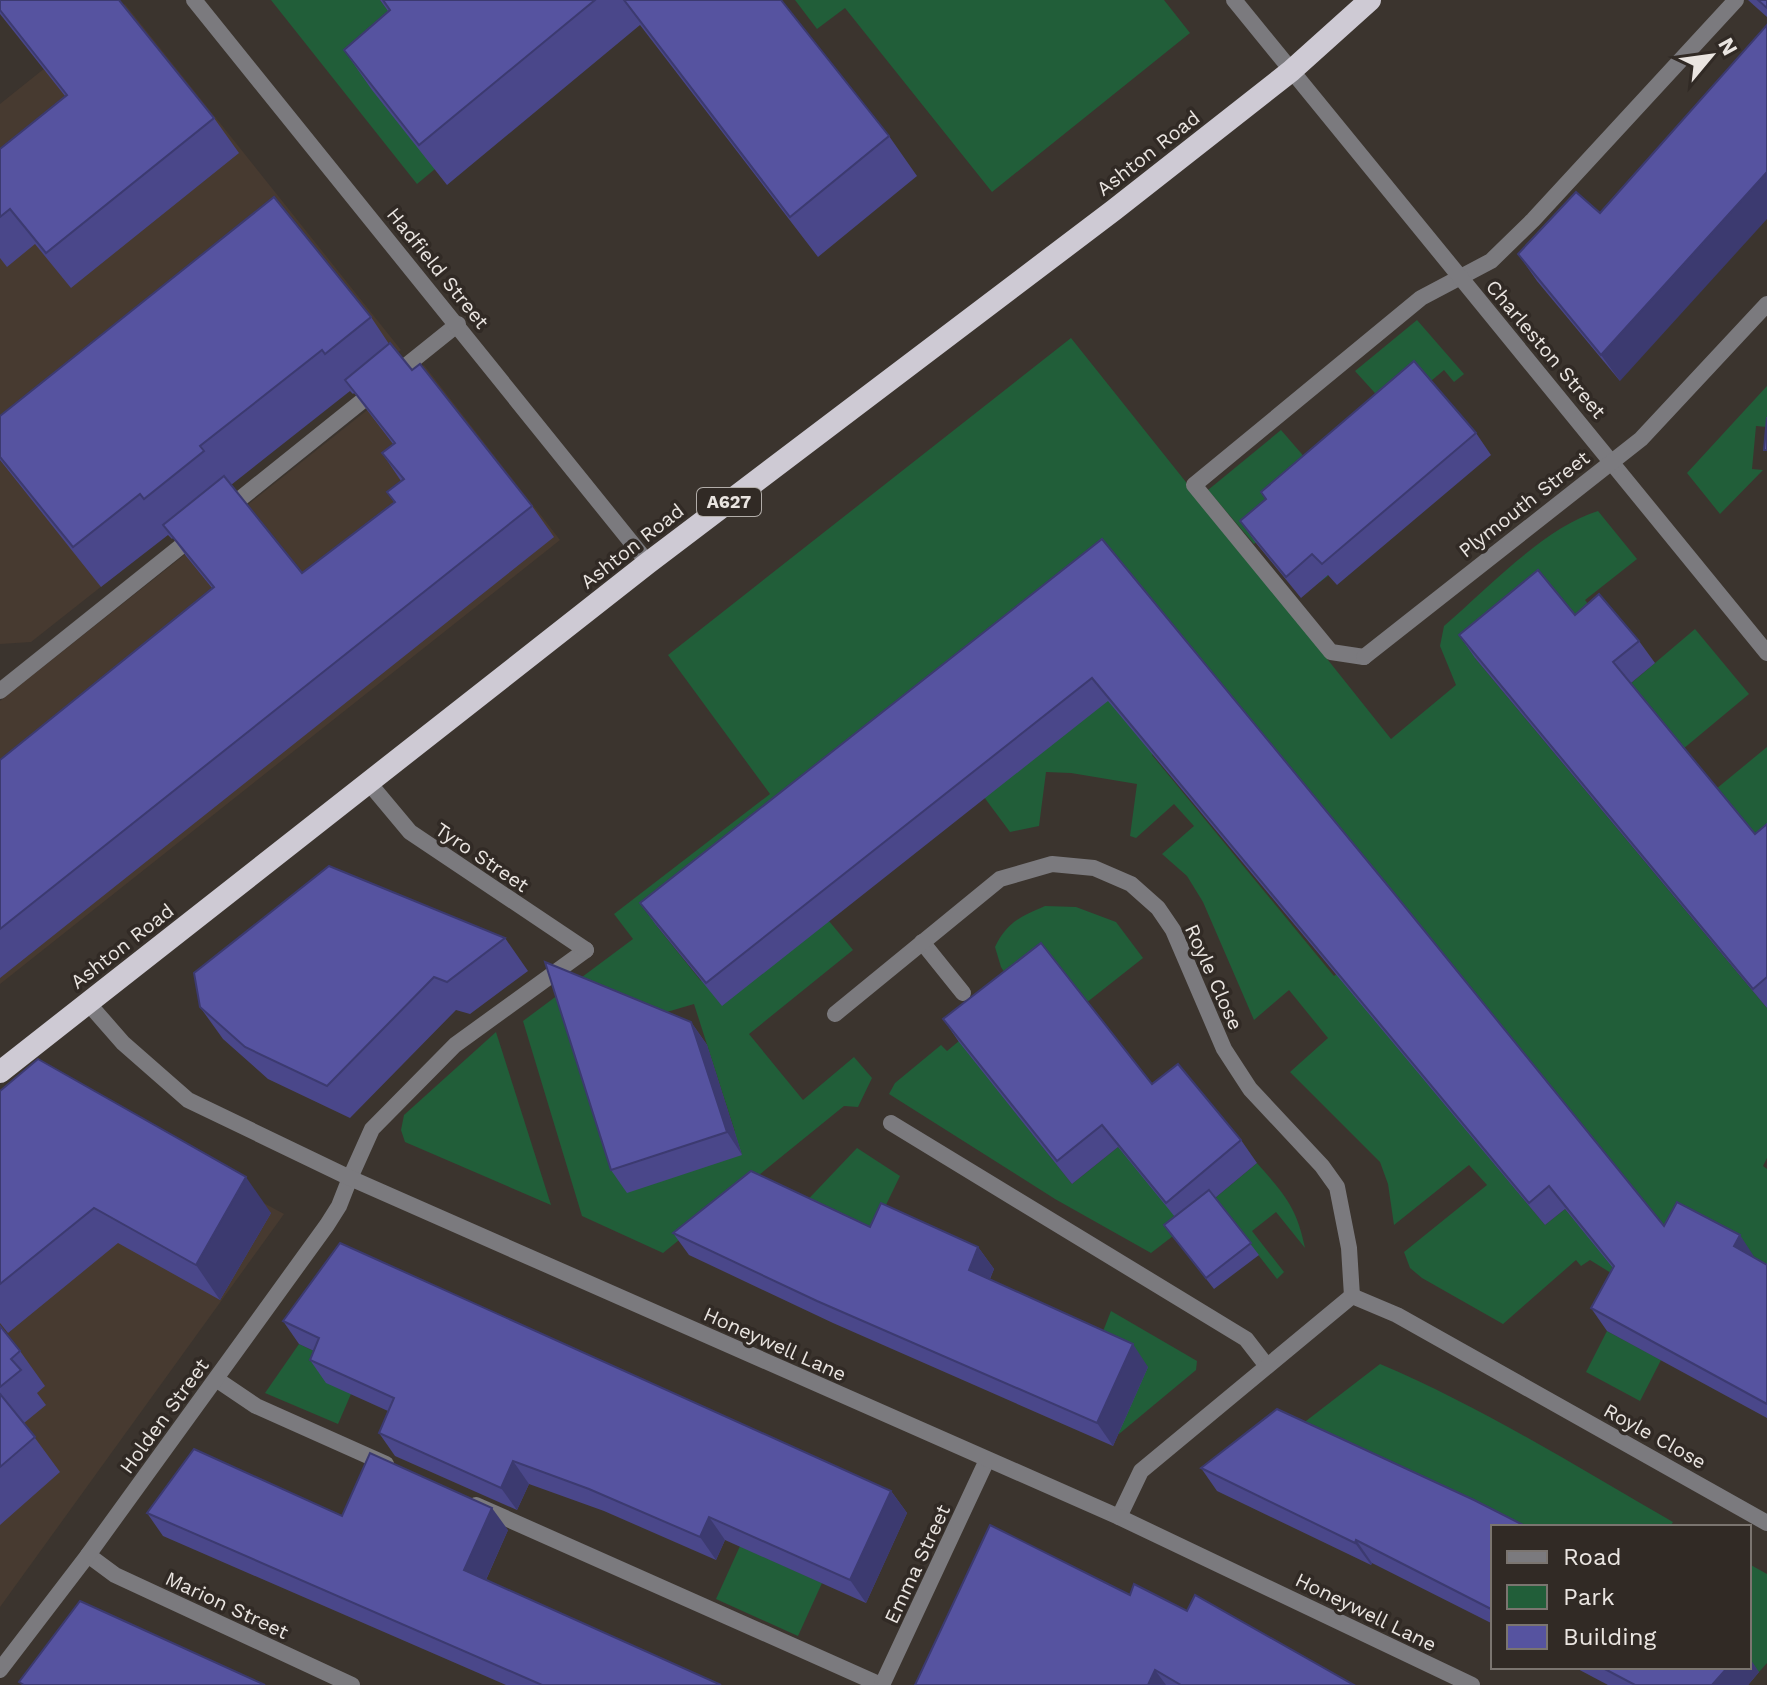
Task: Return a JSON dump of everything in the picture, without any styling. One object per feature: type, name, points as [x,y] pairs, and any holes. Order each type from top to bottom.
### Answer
[{"type":"highway","name":"Ashton Road","points":[[0,1072],[648,563],[1114,210],[1291,71],[1370,0]]},
{"type":"street","name":"Hadfield Street","points":[[194,0],[648,563]]},
{"type":"street","name":"Charleston Street","points":[[1234,0],[1767,653]]},
{"type":"street","points":[[1461,277],[1491,261],[1533,220],[1736,0]]},
{"type":"street","name":"Plymouth Street","points":[[1461,277],[1421,298],[1194,485],[1331,652],[1364,657],[1649,431],[1767,304]]},
{"type":"street","points":[[3,683],[210,523],[458,324]]},
{"type":"street","name":"Tyro Street","points":[[369,783],[410,832],[586,950]]},
{"type":"street","name":"Royle Close","points":[[835,1014],[1000,879],[1052,864],[1076,865],[1094,868],[1139,888],[1173,930],[1228,1055],[1250,1089],[1322,1166],[1337,1187],[1349,1248],[1352,1296],[1397,1315],[1767,1523]]},
{"type":"street","points":[[922,942],[963,993]]},
{"type":"street","name":"Holden Street","points":[[0,1670],[88,1555],[339,1206],[372,1129],[455,1045],[586,950]]},
{"type":"street","name":"Honeywell Lane","points":[[88,1003],[123,1043],[188,1100],[350,1178],[1119,1517],[1472,1685]]},
{"type":"street","points":[[891,1123],[1246,1339],[1267,1366]]},
{"type":"street","points":[[1119,1517],[1141,1471],[1352,1296]]},
{"type":"street","points":[[216,1379],[256,1406],[401,1471]]},
{"type":"street","name":"Emma Street","points":[[882,1685],[987,1460]]},
{"type":"street","points":[[459,1497],[882,1685]]},
{"type":"street","name":"Marion Street","points":[[88,1555],[115,1575],[352,1685]]},
{"type":"shaded area","points":[[125,4],[401,350],[31,642],[0,644],[0,104]]},
{"type":"shaded area","points":[[424,365],[560,540],[0,984],[0,701]]},
{"type":"shaded area","points":[[59,1093],[284,1214],[0,1607],[0,1141]]},
{"type":"green space","points":[[271,0],[380,0],[419,50],[435,169],[417,184]]},
{"type":"green space","points":[[795,0],[1164,0],[1190,33],[992,192],[845,8],[817,29]]},
{"type":"green space","points":[[1417,320],[1464,374],[1454,382],[1444,370],[1393,413],[1355,371]]},
{"type":"green space","points":[[1071,338],[1391,739],[1456,685],[1440,646],[1444,626],[1537,545],[1578,519],[1598,511],[1637,559],[1585,600],[1605,626],[1475,658],[1767,1008],[1767,1158],[1763,1166],[1767,1169],[1767,1311],[1632,1286],[1590,1260],[1581,1266],[1576,1260],[1503,1324],[1422,1278],[1410,1268],[1404,1252],[1487,1185],[1469,1165],[1394,1225],[1388,1184],[1380,1162],[1290,1072],[1328,1038],[1289,990],[1254,1020],[1203,902],[1187,876],[1162,854],[1194,826],[1174,804],[1136,838],[1130,836],[1137,784],[1071,773],[1046,772],[1039,826],[1010,832],[984,797],[656,925],[701,981],[738,951],[829,921],[853,950],[749,1034],[803,1100],[854,1057],[872,1078],[858,1107],[844,1106],[663,1253],[582,1216],[523,1021],[633,939],[614,914],[770,794],[668,655]],"holes":[[[1175,735],[1409,915],[1334,976],[1152,755]],[[636,998],[643,1019],[694,1004],[735,1132],[572,1018]],[[1432,1088],[1642,1203],[1593,1242],[1565,1209],[1545,1225]]]},
{"type":"green space","points":[[1767,386],[1767,427],[1756,426],[1752,469],[1763,470],[1720,514],[1687,473]]},
{"type":"green space","points":[[1281,430],[1320,475],[1276,514],[1328,576],[1320,582],[1274,527],[1254,544],[1208,490]]},
{"type":"green space","points":[[1695,629],[1749,694],[1683,749],[1629,685]]},
{"type":"green space","points":[[1767,747],[1767,852],[1716,789]]},
{"type":"green space","points":[[1045,906],[1076,907],[1116,922],[1143,958],[1086,1003],[1019,995],[1001,967],[995,947],[1015,921]]},
{"type":"green space","points":[[496,1032],[551,1205],[405,1142],[401,1130],[404,1115]]},
{"type":"green space","points":[[959,1041],[1072,1184],[1118,1147],[1215,1198],[1257,1163],[1288,1202],[1298,1222],[1305,1248],[1276,1212],[1252,1231],[1284,1272],[1277,1279],[1217,1202],[1151,1253],[1055,1199],[889,1094],[895,1083],[941,1045],[947,1051]]},
{"type":"green space","points":[[857,1148],[900,1176],[868,1242],[798,1210]]},
{"type":"green space","points":[[1111,1311],[1197,1361],[1196,1370],[1119,1434],[1098,1344]]},
{"type":"green space","points":[[1607,1331],[1661,1360],[1640,1401],[1586,1372]]},
{"type":"green space","points":[[299,1344],[335,1361],[351,1394],[338,1424],[265,1393]]},
{"type":"green space","points":[[1380,1364],[1492,1418],[1673,1522],[1671,1525],[1493,1525],[1293,1431]]},
{"type":"green space","points":[[740,1546],[822,1583],[798,1636],[716,1599]]},
{"type":"green space","points":[[1751,1565],[1767,1574],[1767,1663],[1759,1672],[1751,1667]]},
{"type":"building","points":[[0,0],[119,0],[214,118],[46,253],[10,209],[0,217],[0,149],[67,95],[0,10]]},
{"type":"building","points":[[383,0],[595,0],[419,145],[344,50],[390,10]]},
{"type":"building","points":[[624,0],[781,0],[889,136],[790,217]]},
{"type":"building","points":[[1767,25],[1767,172],[1601,355],[1518,254],[1576,192],[1600,213]]},
{"type":"building","points":[[274,197],[371,317],[325,354],[322,350],[200,446],[204,451],[144,499],[140,494],[73,547],[0,457],[0,416]]},
{"type":"building","points":[[390,343],[412,370],[420,364],[532,506],[0,929],[0,760],[214,587],[163,525],[224,476],[302,573],[395,502],[387,492],[404,479],[382,453],[395,443],[345,380]]},
{"type":"building","points":[[1414,361],[1476,433],[1322,564],[1312,554],[1286,577],[1240,521],[1266,499],[1261,492]]},
{"type":"building","points":[[1767,417],[1767,450],[1764,450]]},
{"type":"building","points":[[1102,539],[1664,1226],[1677,1202],[1740,1235],[1734,1246],[1767,1265],[1767,1404],[1591,1308],[1614,1266],[1549,1186],[1529,1203],[1092,678],[706,983],[640,903]]},
{"type":"building","points":[[1538,570],[1575,615],[1599,594],[1639,641],[1613,662],[1755,834],[1767,824],[1767,977],[1753,989],[1459,635]]},
{"type":"building","points":[[329,866],[505,938],[447,982],[434,977],[327,1086],[245,1047],[200,1007],[194,973]]},
{"type":"building","points":[[1041,943],[1152,1084],[1178,1064],[1241,1140],[1166,1203],[1102,1125],[1057,1161],[943,1019]]},
{"type":"building","points":[[545,962],[691,1022],[727,1132],[611,1170]]},
{"type":"building","points":[[38,1059],[246,1177],[196,1265],[94,1208],[0,1284],[0,1091]]},
{"type":"building","points":[[751,1171],[870,1227],[881,1203],[978,1247],[969,1270],[1133,1344],[1097,1423],[817,1301],[673,1233]]},
{"type":"building","points":[[1209,1190],[1251,1243],[1206,1278],[1164,1225]]},
{"type":"building","points":[[340,1243],[891,1491],[850,1580],[709,1517],[700,1537],[589,1489],[513,1461],[501,1488],[379,1433],[394,1398],[310,1360],[319,1338],[283,1321]]},
{"type":"building","points":[[0,1326],[20,1351],[11,1359],[21,1370],[0,1387]]},
{"type":"building","points":[[0,1394],[35,1437],[0,1467]]},
{"type":"building","points":[[1277,1409],[1523,1525],[1491,1525],[1491,1609],[1356,1540],[1355,1543],[1201,1468]]},
{"type":"building","points":[[194,1449],[342,1516],[370,1453],[492,1508],[464,1570],[721,1685],[542,1685],[147,1513]]},
{"type":"building","points":[[990,1525],[1130,1595],[1134,1584],[1187,1611],[1195,1595],[1354,1685],[1181,1685],[1155,1670],[1148,1685],[915,1685]]},
{"type":"building","points":[[80,1601],[265,1685],[24,1685],[19,1682]]},
{"type":"building","points":[[1605,1669],[1726,1669],[1712,1685],[1635,1685]]}]
